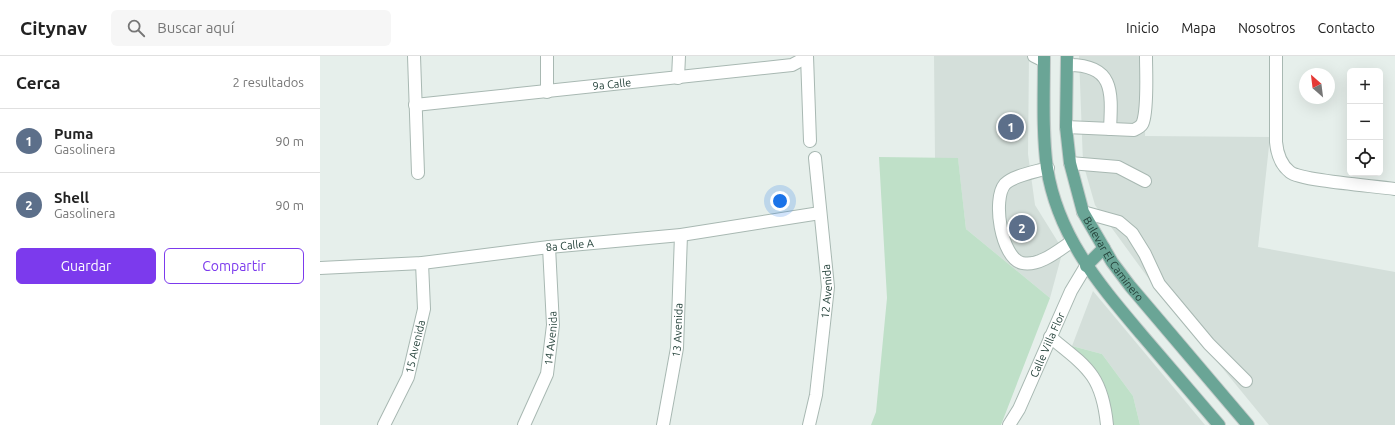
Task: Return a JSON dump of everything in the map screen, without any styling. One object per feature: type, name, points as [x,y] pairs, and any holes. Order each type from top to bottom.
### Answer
[{"type":"main road","name":"Bulevar El Caminero","points":[[1041,58],[1044,125],[1048,168],[1062,222],[1086,266],[1219,425]]},
{"type":"main road","name":"Bulevar El Caminero","points":[[1067,60],[1066,127],[1070,163],[1083,212],[1104,248],[1130,286],[1248,425]]},
{"type":"main road","points":[[1086,266],[1104,248]]},
{"type":"street","points":[[414,56],[418,173]]},
{"type":"street","points":[[547,56],[547,92]]},
{"type":"street","points":[[678,78],[679,56]]},
{"type":"street","points":[[807,56],[810,141]]},
{"type":"street","name":"9a Calle","points":[[415,105],[792,65],[807,56]]},
{"type":"street","points":[[1066,127],[1134,130],[1143,123],[1145,111],[1146,56]]},
{"type":"street","points":[[1276,56],[1276,142],[1280,160],[1291,173],[1299,177],[1395,189]]},
{"type":"street","points":[[1067,60],[1084,65],[1102,74],[1107,82],[1111,102],[1110,129]]},
{"type":"street","name":"12 Avenida","points":[[809,425],[816,395],[828,287],[815,158]]},
{"type":"street","points":[[1070,163],[1118,167],[1146,181]]},
{"type":"street","points":[[1048,168],[1010,180],[1004,186],[999,201],[1000,225],[1006,248],[1013,258],[1022,263],[1035,262],[1049,257],[1072,242]]},
{"type":"street","points":[[1083,212],[1120,222],[1132,233],[1145,254],[1159,284],[1209,344],[1246,381]]},
{"type":"street","name":"8a Calle A","points":[[320,268],[422,262],[549,247],[681,235],[820,213]]},
{"type":"street","name":"13 Avenida","points":[[663,425],[676,348],[681,235]]},
{"type":"street","name":"14 Avenida","points":[[524,425],[547,374],[553,325],[549,247]]},
{"type":"street","name":"15 Avenida","points":[[384,425],[408,377],[424,309],[422,262]]},
{"type":"street","name":"Calle Villa Flor","points":[[1010,425],[1019,409],[1071,291],[1086,266]]},
{"type":"street","points":[[1050,337],[1089,370],[1099,385],[1105,403],[1108,425]]},
{"type":"shaded area","points":[[934,56],[1029,56],[1028,154],[1035,205],[1063,250],[1050,298],[966,229],[958,159],[935,158]]},
{"type":"shaded area","points":[[1079,56],[1147,56],[1145,136],[1270,137],[1258,247],[1395,272],[1395,425],[1269,425],[1146,275],[1095,205],[1083,163]]},
{"type":"shaded area","points":[[1093,291],[1205,425],[1140,425],[1133,396],[1102,354],[1072,346]]},
{"type":"green space","points":[[879,157],[958,158],[966,229],[1050,298],[1001,425],[871,425],[876,412],[887,298]]},
{"type":"green space","points":[[1072,346],[1102,354],[1133,396],[1140,425],[1101,425],[1095,387]]},
{"type":"place","name":"Puma","points":[[1011,127]]},
{"type":"place","name":"Shell","points":[[1022,228]]}]
